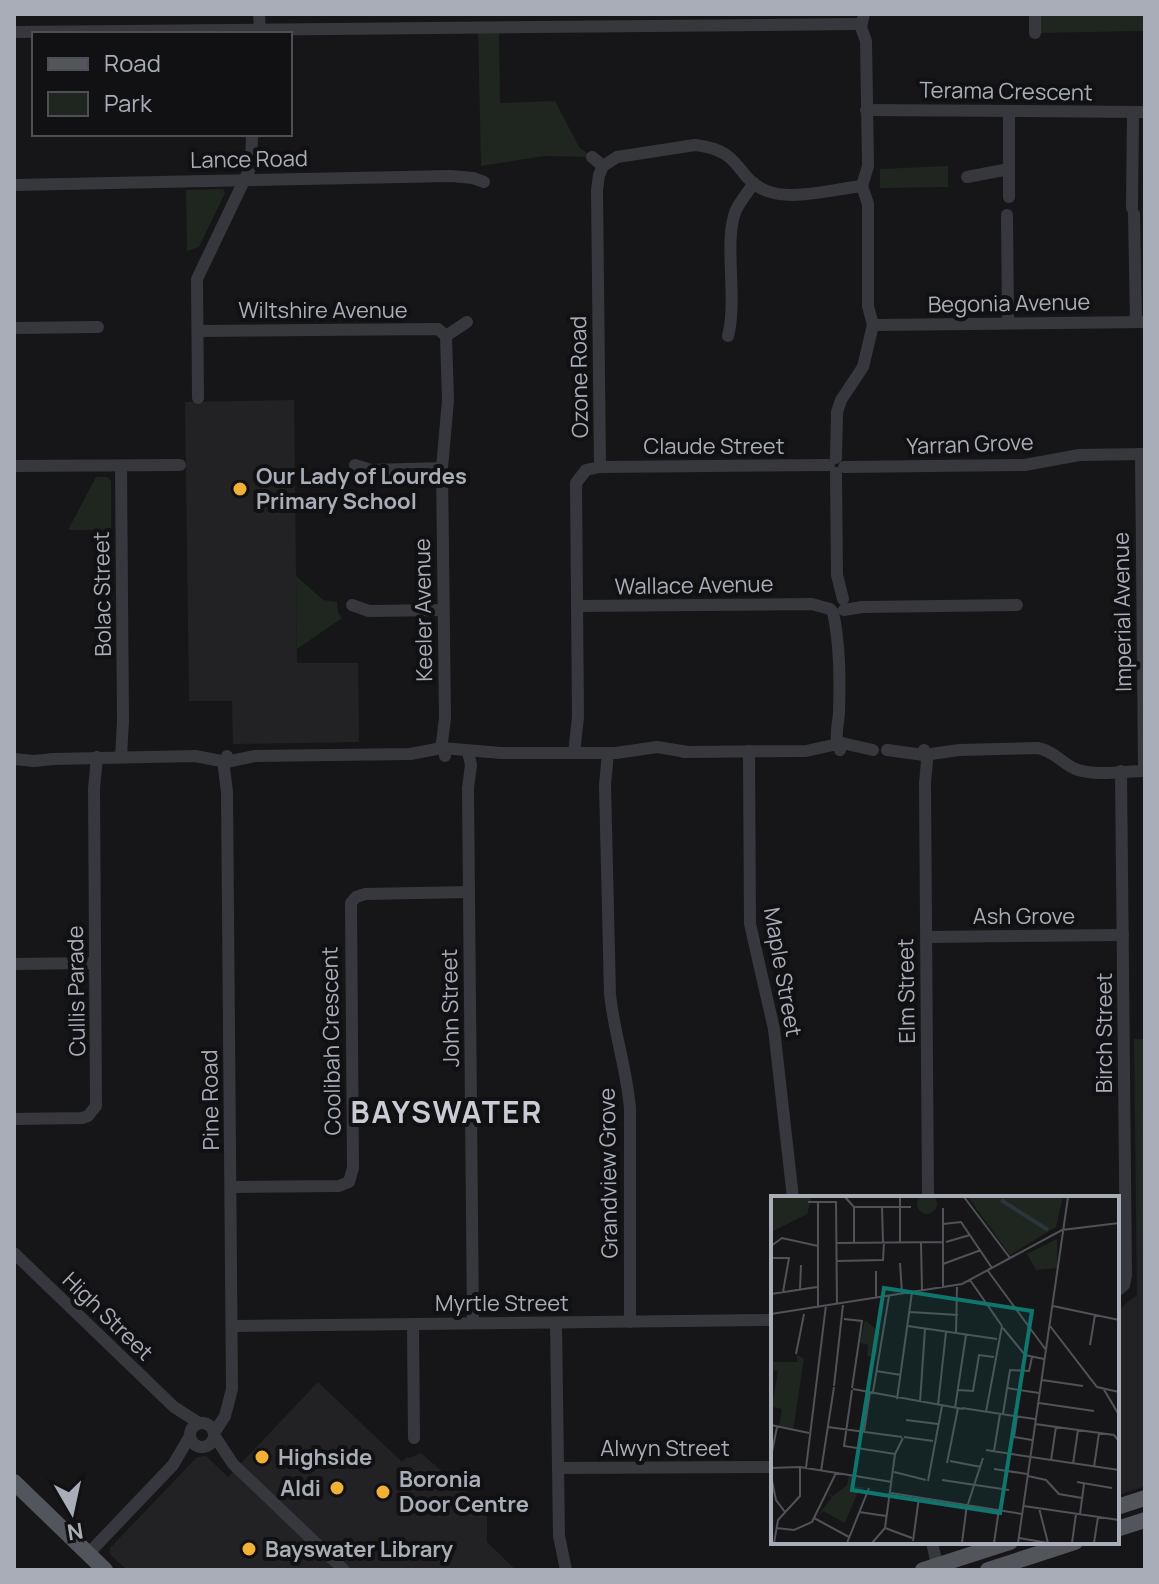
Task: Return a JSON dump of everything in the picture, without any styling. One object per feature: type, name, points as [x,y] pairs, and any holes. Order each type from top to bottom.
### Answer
[{"type":"main road","points":[[14,1482],[105,1570]]},
{"type":"main road","points":[[1119,1506],[1145,1498]]},
{"type":"main road","points":[[1119,1528],[1145,1520]]},
{"type":"main road","points":[[933,1569],[1004,1544]]},
{"type":"main road","points":[[988,1570],[1018,1565],[1070,1544]]},
{"type":"street","points":[[254,32],[259,14]]},
{"type":"street","points":[[1035,14],[1035,33]]},
{"type":"street","points":[[14,32],[254,32],[638,20],[863,19],[868,166],[862,186],[868,204],[868,306],[873,325],[863,367],[837,412],[839,745]]},
{"type":"street","name":"Terama Crescent","points":[[866,110],[1139,112]]},
{"type":"street","points":[[1009,112],[1009,197]]},
{"type":"street","points":[[1139,112],[1138,193],[1133,211],[1141,322]]},
{"type":"street","points":[[198,398],[197,279],[251,166],[252,136]]},
{"type":"street","points":[[592,157],[603,166],[612,159],[695,145],[728,155],[765,191],[786,195],[862,186]]},
{"type":"street","name":"Ozone Road","points":[[578,753],[576,483],[586,470],[600,467],[597,190],[603,166]]},
{"type":"street","points":[[967,177],[1009,169]]},
{"type":"street","name":"Lance Road","points":[[14,185],[451,176],[484,182]]},
{"type":"street","points":[[728,336],[732,316],[733,222],[738,207],[754,183]]},
{"type":"street","points":[[1007,215],[1008,323]]},
{"type":"street","points":[[446,336],[467,322]]},
{"type":"street","name":"Begonia Avenue","points":[[873,325],[1141,322]]},
{"type":"street","points":[[14,328],[98,327]]},
{"type":"street","name":"Wiltshire Avenue","points":[[198,331],[438,329],[446,336]]},
{"type":"street","name":"Keeler Avenue","points":[[445,751],[442,468],[448,400],[446,336]]},
{"type":"street","name":"Yarran Grove","points":[[836,466],[1025,465],[1079,455],[1143,454]]},
{"type":"street","name":"Imperial Avenue","points":[[1143,454],[1145,771]]},
{"type":"street","points":[[14,466],[180,465]]},
{"type":"street","points":[[355,465],[371,470],[442,468]]},
{"type":"street","name":"Bolac Street","points":[[121,466],[124,757]]},
{"type":"street","name":"Claude Street","points":[[600,467],[836,466]]},
{"type":"street","points":[[352,605],[369,611],[443,610]]},
{"type":"street","points":[[838,605],[1017,605]]},
{"type":"street","name":"Wallace Avenue","points":[[577,606],[838,605]]},
{"type":"street","points":[[839,745],[856,753],[907,747],[924,753],[943,746],[959,750],[1038,748],[1050,751],[1079,770],[1145,771]]},
{"type":"street","points":[[14,758],[50,753],[89,758],[195,756],[209,753],[227,760],[243,753],[255,756],[445,751],[468,757],[501,753],[823,753],[839,745]]},
{"type":"street","name":"Maple Street","points":[[749,751],[750,924],[774,1029],[793,1196]]},
{"type":"street","name":"Grandview Grove","points":[[609,753],[605,785],[610,994],[630,1109],[630,1322]]},
{"type":"street","name":"Elm Street","points":[[924,753],[928,1196]]},
{"type":"street","name":"John Street","points":[[468,757],[473,1323]]},
{"type":"street","name":"Cullis Parade","points":[[14,1119],[82,1118],[96,1106],[94,789],[89,758]]},
{"type":"street","name":"Pine Road","points":[[214,1434],[225,1416],[232,1389],[227,760]]},
{"type":"street","name":"Birch Street","points":[[1119,1289],[1126,1279],[1121,771]]},
{"type":"street","name":"Coolibah Crescent","points":[[231,1187],[339,1186],[349,1182],[353,1168],[351,903],[365,894],[469,892]]},
{"type":"street","name":"Ash Grove","points":[[926,937],[1123,935]]},
{"type":"street","points":[[14,964],[95,963]]},
{"type":"street","name":"High Street","points":[[14,1253],[195,1429]]},
{"type":"street","name":"Myrtle Street","points":[[232,1326],[771,1320]]},
{"type":"street","points":[[556,1323],[559,1536],[566,1570]]},
{"type":"street","points":[[413,1324],[414,1438]]},
{"type":"street","points":[[88,1554],[173,1465],[195,1429],[228,1406]]},
{"type":"street","points":[[195,1429],[210,1426],[233,1464],[344,1570]]},
{"type":"street","points":[[195,1429],[193,1443],[233,1464]]},
{"type":"street","points":[[173,1465],[213,1440],[214,1434]]},
{"type":"street","name":"Alwyn Street","points":[[558,1468],[771,1467]]},
{"type":"street","points":[[932,1544],[933,1569]]},
{"type":"shaded area","name":"Our Lady of Lourdes Primary School","points":[[294,400],[297,663],[358,663],[359,742],[233,744],[232,701],[189,701],[185,402]]},
{"type":"shaded area","points":[[1134,1039],[1145,1039],[1145,1486],[1119,1495],[1119,1309],[1137,1295]]},
{"type":"shaded area","points":[[318,1382],[402,1462],[421,1453],[487,1510],[487,1542],[516,1570],[127,1570],[110,1554],[110,1548],[197,1457],[206,1456],[228,1477]]},
{"type":"green space","points":[[1035,14],[1145,14],[1145,31],[1035,33]]},
{"type":"green space","points":[[478,28],[499,28],[500,103],[555,101],[579,147],[592,157],[544,156],[481,166]]},
{"type":"green space","points":[[948,166],[948,187],[880,188],[880,169]]},
{"type":"green space","points":[[223,189],[225,193],[199,247],[187,251],[186,190]]},
{"type":"green space","points":[[96,477],[107,477],[111,481],[111,530],[68,530]]},
{"type":"green space","points":[[296,576],[323,600],[337,602],[342,618],[297,649]]},
{"type":"green space","points":[[1135,1040],[1145,1040],[1145,1236],[1138,1236]]},
{"type":"place","name":"Our Lady of Lourdes Primary School","points":[[240,489]]},
{"type":"place","name":"Highside","points":[[262,1457]]},
{"type":"place","name":"Aldi","points":[[337,1488]]},
{"type":"place","name":"Boronia Door Centre","points":[[383,1492]]},
{"type":"place","name":"Bayswater Library","points":[[249,1549]]},
{"type":"district","name":"BAYSWATER","points":[[447,1113]]}]
